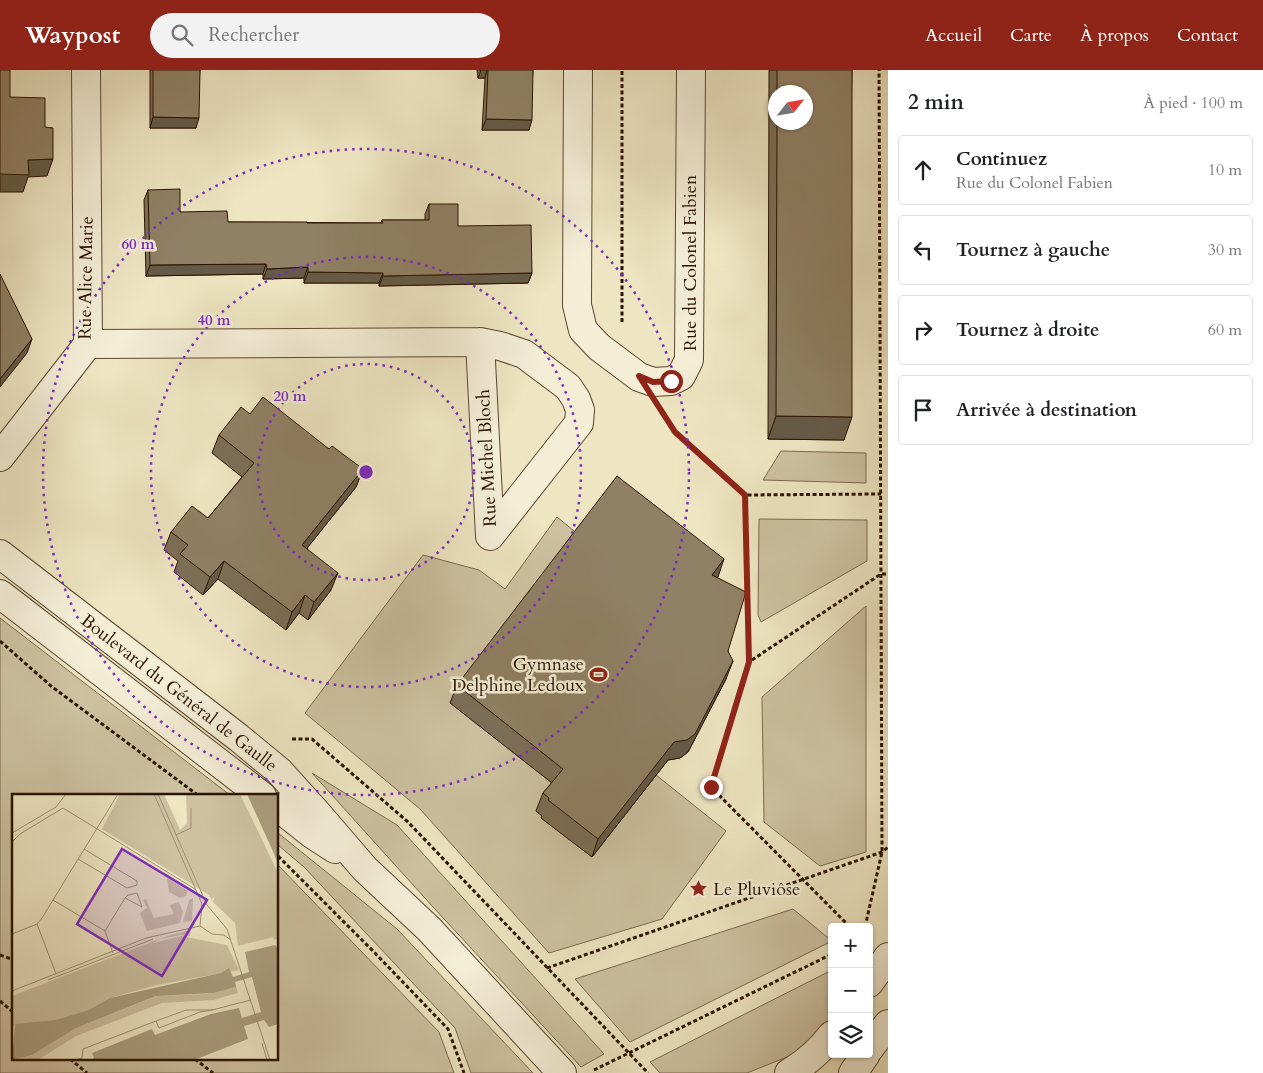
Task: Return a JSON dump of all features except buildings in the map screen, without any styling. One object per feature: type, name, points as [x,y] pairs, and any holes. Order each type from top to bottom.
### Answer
[{"type":"street","name":"Rue Alice Marie","points":[[0,457],[88,344],[86,70]]},
{"type":"street","name":"Rue du Colonel Fabien","points":[[578,70],[577,305],[583,330],[599,348],[630,370],[653,382],[671,381],[681,376],[689,360],[691,70]]},
{"type":"street","name":"Rue Michel Bloch","points":[[88,344],[480,342],[524,354],[568,387],[576,399],[580,410],[579,423],[490,536],[480,342]]},
{"type":"street","name":"Boulevard du Général de Gaulle","points":[[0,554],[239,738],[278,771],[365,869],[429,929],[562,1073]]},
{"type":"street","name":"Boulevard du Général de Gaulle","points":[[0,594],[259,794]]},
{"type":"street","name":"Boulevard du Général de Gaulle","points":[[279,808],[312,834],[365,869]]},
{"type":"street","points":[[873,978],[888,957]]},
{"type":"street","points":[[873,1045],[888,1024]]},
{"type":"street","points":[[789,1073],[819,1051],[828,1040]]},
{"type":"street","points":[[853,1073],[863,1058]]},
{"type":"path","points":[[622,70],[630,370],[675,432],[745,495],[881,494]]},
{"type":"path","points":[[866,923],[882,852],[879,70]]},
{"type":"path","points":[[745,495],[749,662],[711,787],[846,923]]},
{"type":"path","points":[[749,662],[881,574],[888,574]]},
{"type":"path","points":[[0,641],[51,686],[196,794]]},
{"type":"path","points":[[239,738],[312,739],[408,822],[648,1073]]},
{"type":"path","points":[[548,968],[882,852],[888,846]]},
{"type":"path","points":[[279,857],[448,1029],[464,1073]]},
{"type":"path","points":[[0,955],[12,959]]},
{"type":"path","points":[[588,1073],[828,956]]},
{"type":"path","points":[[0,1001],[12,1011]]},
{"type":"path","points":[[71,1060],[87,1073]]},
{"type":"path","points":[[196,1060],[213,1073]]},
{"type":"shaded area","points":[[781,451],[866,453],[866,483],[763,480]]},
{"type":"shaded area","points":[[557,517],[579,535],[451,703],[557,787],[536,811],[542,816],[541,818],[592,857],[656,775],[726,831],[662,919],[549,953],[420,809],[305,713],[423,555],[479,570],[505,589]]},
{"type":"shaded area","points":[[759,519],[867,520],[867,561],[761,622],[758,615]]},
{"type":"shaded area","points":[[866,606],[866,852],[820,866],[764,822],[762,697]]},
{"type":"shaded area","points":[[0,618],[229,794],[12,794],[12,1060],[279,1060],[279,866],[439,1032],[454,1073],[0,1073]]},
{"type":"shaded area","points":[[312,773],[397,825],[604,1054],[581,1067]]},
{"type":"shaded area","points":[[279,834],[397,929],[533,1073],[471,1073],[455,1028],[304,867],[279,846]]},
{"type":"shaded area","points":[[793,909],[828,938],[828,943],[630,1042],[575,979]]},
{"type":"shaded area","points":[[828,972],[828,1024],[820,1035],[797,1053],[747,1073],[660,1073],[650,1062]]},
{"type":"place","name":"Gymnase Delphine Ledoux","points":[[598,674]]},
{"type":"place","name":"Le Pluviôse","points":[[699,889]]},
{"type":"route","points":[[671,381],[653,382],[639,376],[675,432],[745,495],[749,662],[711,787]]}]
